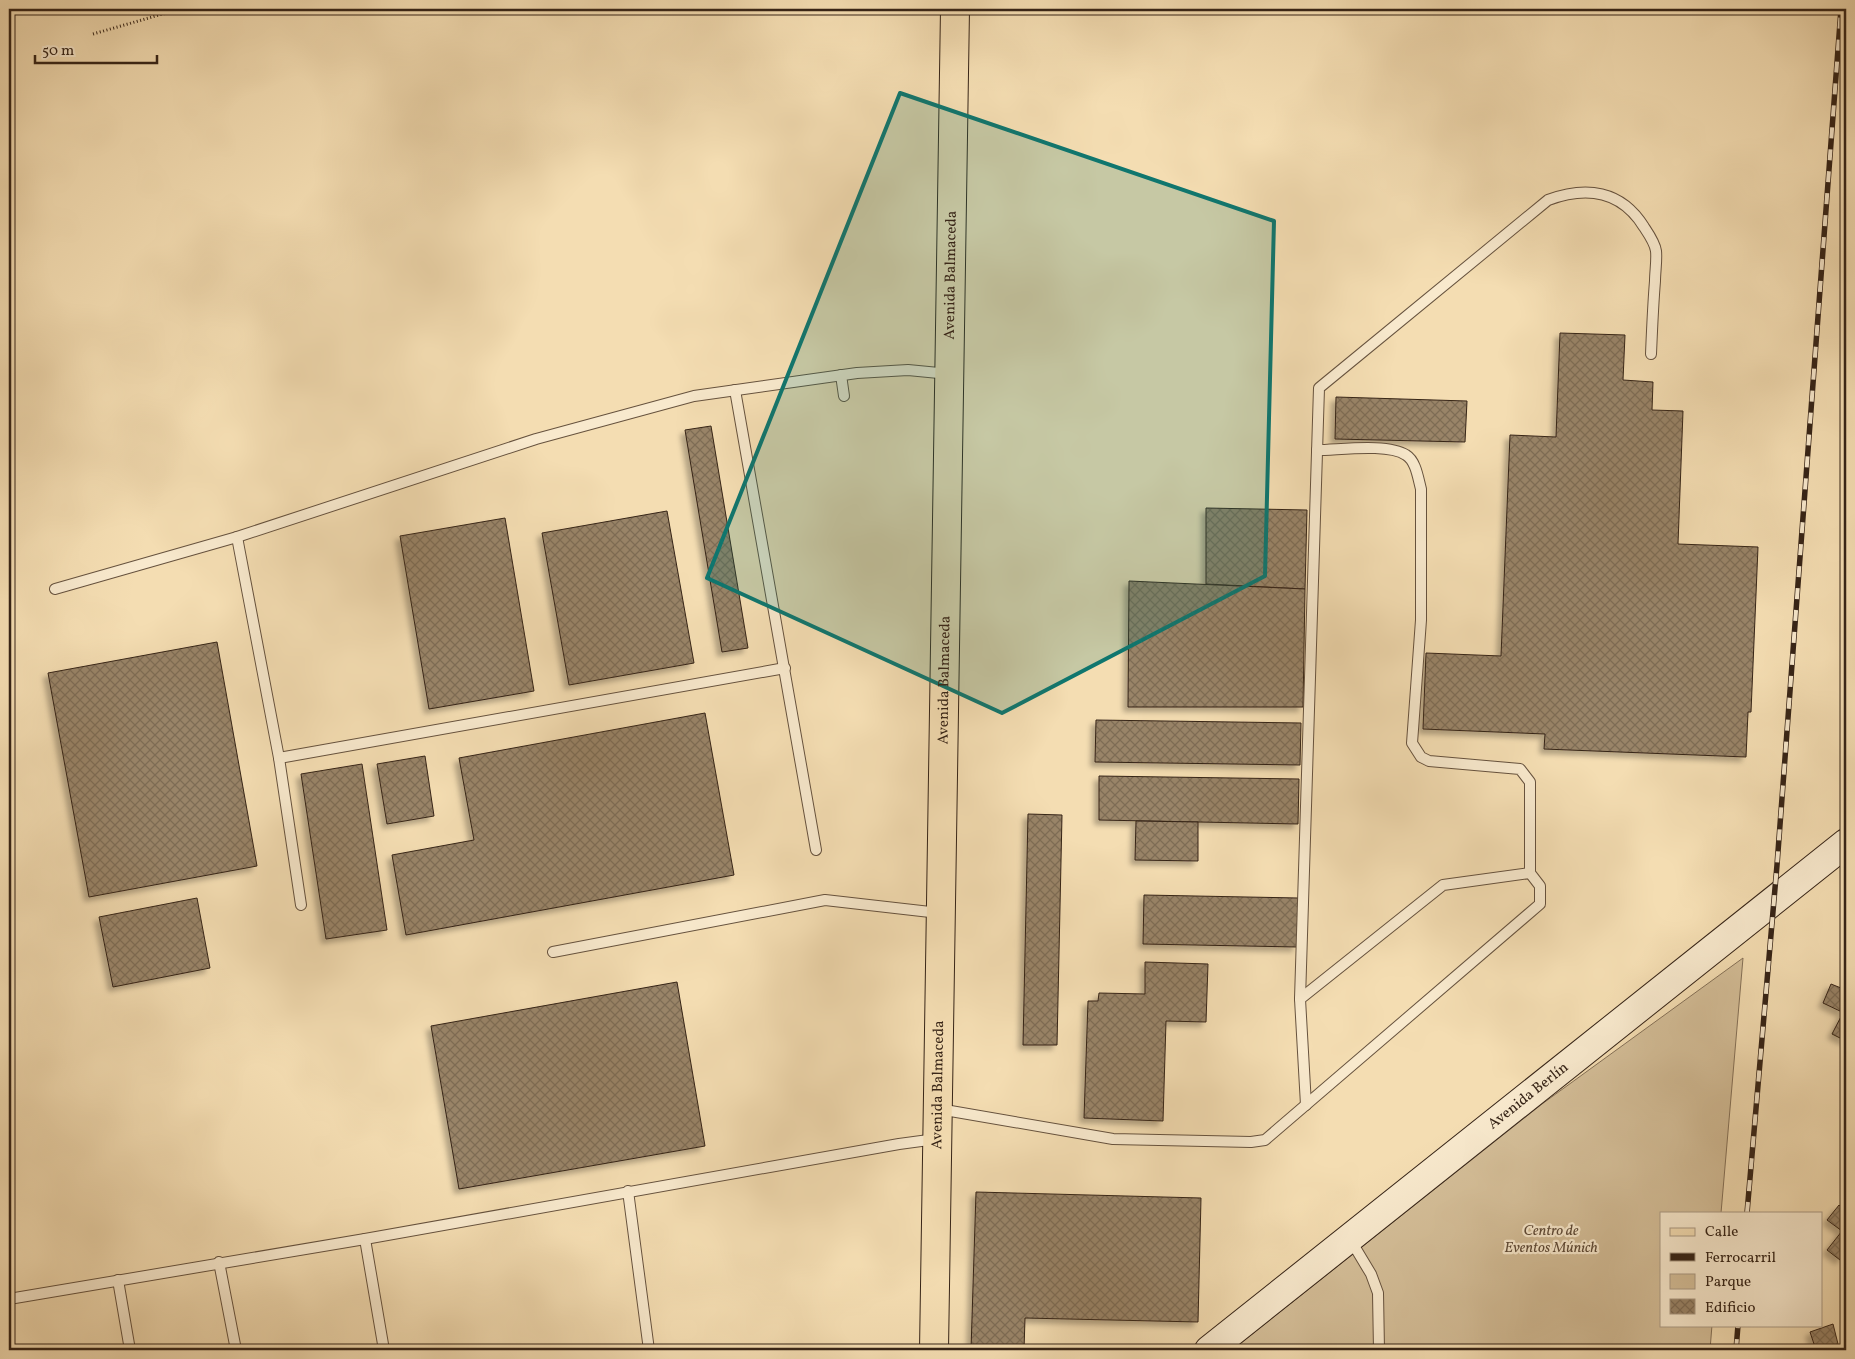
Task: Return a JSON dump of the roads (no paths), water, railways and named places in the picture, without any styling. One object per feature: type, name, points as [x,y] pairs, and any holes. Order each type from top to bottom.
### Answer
[{"type":"main road","name":"Avenida Balmaceda","points":[[934,1350],[955,9]]},
{"type":"street","name":"Avenida Berlín","points":[[1208,1350],[1846,843]]},
{"type":"lane","points":[[1306,1105],[1300,999],[1320,388],[1548,200],[1567,193],[1590,192],[1609,196],[1626,204],[1637,215],[1647,231],[1656,250],[1651,354]]},
{"type":"lane","points":[[55,589],[236,536],[536,439],[694,396],[841,375],[908,370],[950,374]]},
{"type":"lane","points":[[841,375],[844,396]]},
{"type":"lane","points":[[736,390],[816,850]]},
{"type":"lane","points":[[938,1109],[1113,1139],[1251,1142],[1265,1140],[1540,904],[1540,886],[1530,873],[1530,782],[1520,770],[1429,761],[1421,757],[1412,743],[1421,620],[1421,489],[1416,470],[1407,455],[1392,449],[1318,450]]},
{"type":"lane","points":[[236,536],[279,758],[301,905]]},
{"type":"lane","points":[[279,758],[785,668]]},
{"type":"lane","points":[[1300,999],[1443,885],[1530,873]]},
{"type":"lane","points":[[553,952],[825,900],[941,913]]},
{"type":"lane","points":[[9,1299],[219,1262],[365,1240],[628,1191],[899,1144],[938,1139]]},
{"type":"lane","points":[[628,1191],[649,1350]]},
{"type":"lane","points":[[1350,1238],[1371,1274],[1378,1294],[1379,1350]]},
{"type":"lane","points":[[365,1240],[384,1350]]},
{"type":"lane","points":[[219,1262],[236,1350]]},
{"type":"lane","points":[[118,1280],[130,1350]]},
{"type":"railway","points":[[1747,1212],[1777,865],[1841,9]]},
{"type":"railway","points":[[1736,1350],[1738,1326]]},
{"type":"park label","name":"Centro de Eventos Múnich","points":[[1551,1240]]}]
